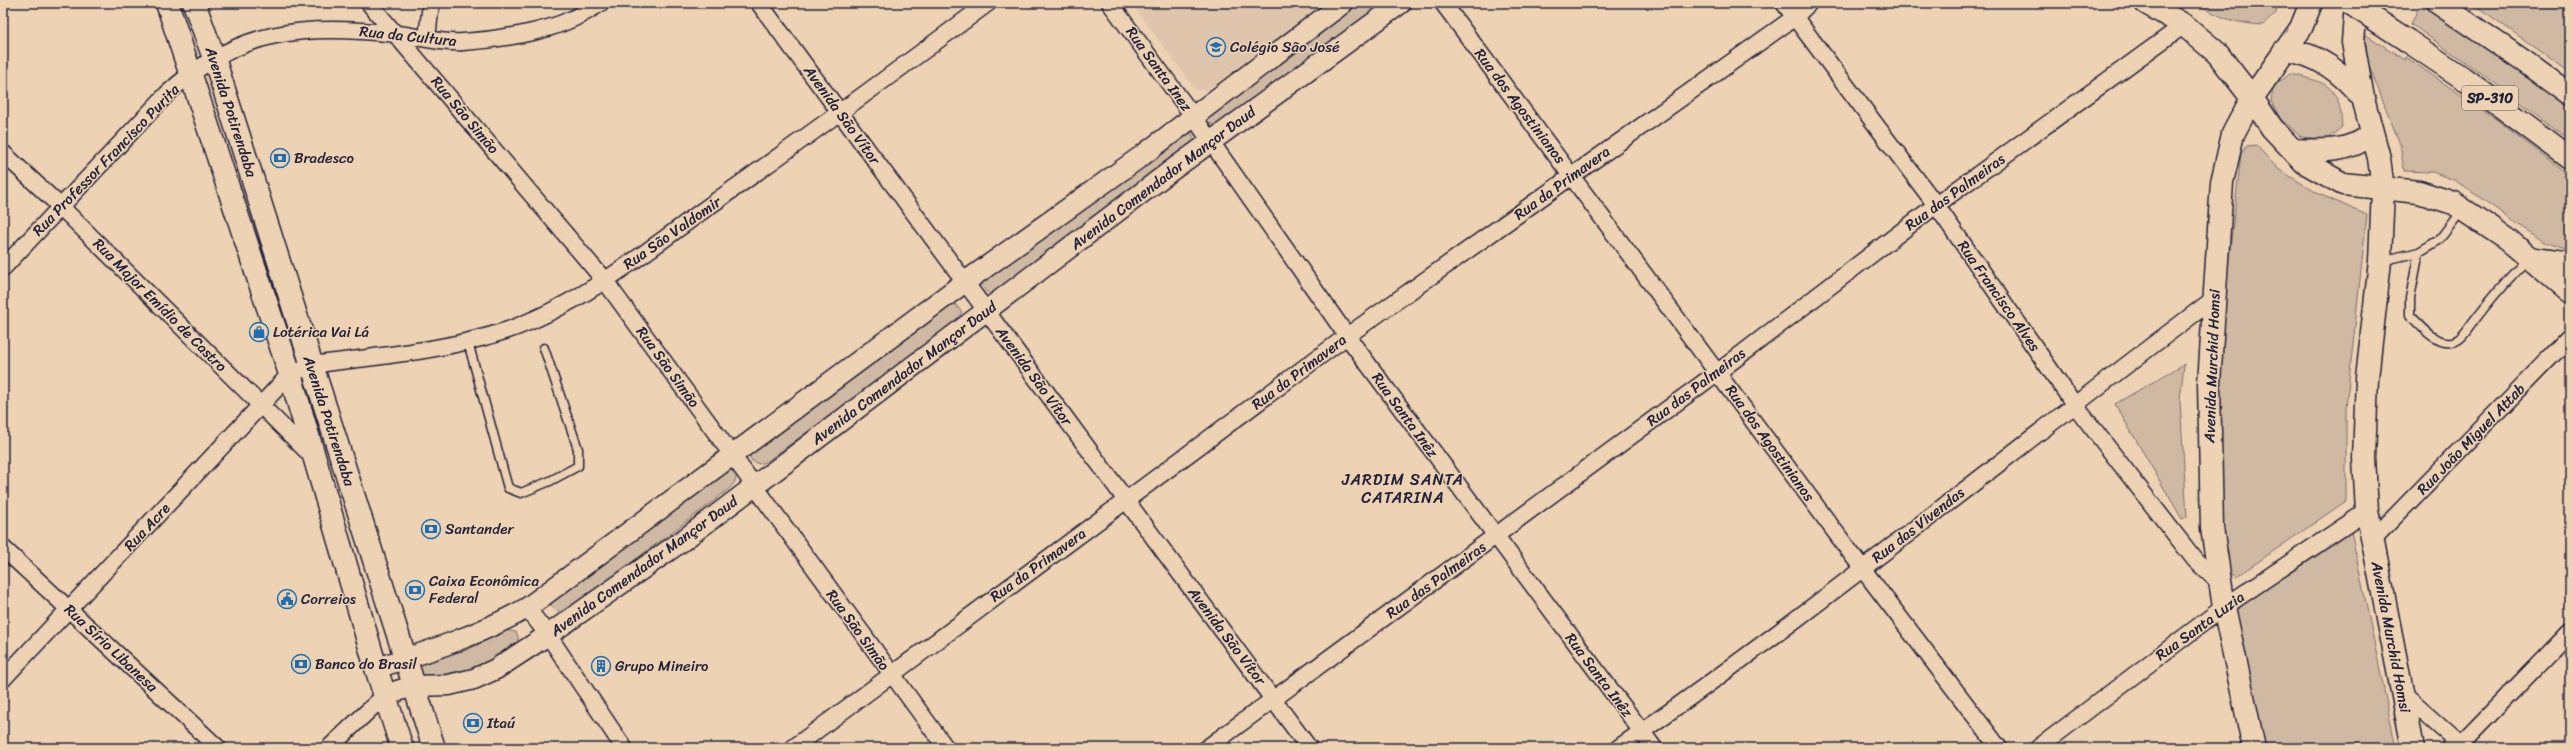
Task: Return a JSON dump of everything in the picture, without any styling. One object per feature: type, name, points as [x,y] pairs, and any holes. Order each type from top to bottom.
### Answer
[{"type":"main road","name":"Avenida Potirendaba","points":[[167,3],[189,74],[290,374],[376,668],[402,748]]},
{"type":"main road","name":"Avenida Potirendaba","points":[[194,3],[214,58],[434,748]]},
{"type":"main road","points":[[2146,3],[2184,25],[2217,53],[2252,98],[2272,128],[2304,162],[2343,184],[2431,195],[2453,203],[2507,239],[2570,292]]},
{"type":"main road","name":"Avenida Murchid Homsi","points":[[2254,748],[2224,607],[2212,528],[2208,441],[2209,384],[2222,182],[2233,134],[2252,98],[2302,28],[2311,3]]},
{"type":"main road","name":"SP-310","points":[[2350,3],[2463,78],[2570,158]]},
{"type":"main road","name":"Avenida Murchid Homsi","points":[[2356,3],[2353,42],[2363,98],[2383,189],[2380,262],[2367,378],[2364,458],[2367,511],[2413,748]]},
{"type":"main road","points":[[2438,3],[2525,62],[2570,96]]},
{"type":"main road","points":[[2286,50],[2307,55],[2326,63],[2348,80],[2363,98]]},
{"type":"main road","points":[[2293,150],[2344,149],[2360,144],[2372,134]]},
{"type":"main road","points":[[2528,258],[2570,264]]},
{"type":"street","name":"Rua São Simão","points":[[369,3],[605,281],[890,674],[946,748]]},
{"type":"street","points":[[428,38],[431,3]]},
{"type":"street","name":"Rua da Cultura","points":[[214,58],[253,40],[269,35],[320,30],[396,34],[462,42],[529,32],[571,20],[601,3]]},
{"type":"street","name":"Avenida São Vítor","points":[[760,3],[1309,748]]},
{"type":"street","name":"Rua São Valdomir","points":[[290,374],[312,365],[468,342],[509,329],[548,313],[605,281],[841,113],[988,3]]},
{"type":"street","name":"Rua Santa Inez","points":[[1110,3],[1193,116]]},
{"type":"street","name":"Avenida Comendador Mançor Daud","points":[[376,668],[495,626],[527,608],[965,282],[1143,155],[1342,3]]},
{"type":"street","name":"Avenida Comendador Mançor Daud","points":[[385,695],[413,686],[449,685],[474,679],[496,669],[548,635],[682,541],[1210,142],[1401,3]]},
{"type":"street","name":"Rua dos Agostinianos","points":[[1443,3],[1862,568],[1999,748]]},
{"type":"street","name":"Rua Francisco Alves","points":[[1784,3],[1936,205],[2074,404],[2195,560],[2220,583]]},
{"type":"street","name":"Rua da Primavera","points":[[793,748],[890,674],[1126,501],[1347,336],[1794,17],[1809,3]]},
{"type":"street","name":"Rua das Palmeiras","points":[[1207,748],[1718,372],[1936,205],[2184,25]]},
{"type":"street","name":"Rua Professor Francisco Purita","points":[[3,268],[167,94],[189,74],[214,58]]},
{"type":"street","name":"Rua Santa Inêz","points":[[1193,116],[1347,336],[1654,748]]},
{"type":"street","name":"Rua Major Emídio de Castro","points":[[3,153],[61,207],[315,460]]},
{"type":"street","name":"Rua das Vivendas","points":[[1618,748],[1642,732],[1862,568],[2074,404],[2215,298]]},
{"type":"street","name":"Rua João Miguel Attab","points":[[2372,540],[2570,338]]},
{"type":"street","name":"Rua Acre","points":[[3,679],[290,374]]},
{"type":"street","name":"Rua Santa Luzia","points":[[2038,748],[2224,607],[2367,511]]},
{"type":"street","name":"Rua Sírio Libanesa","points":[[3,548],[218,748]]},
{"type":"street","points":[[527,608],[548,635],[624,748]]},
{"type":"street","points":[[2402,693],[2458,747],[2570,632]]},
{"type":"street","points":[[330,748],[385,695]]},
{"type":"lane","points":[[2380,262],[2419,252],[2439,240],[2462,209]]},
{"type":"lane","points":[[2419,252],[2410,298],[2410,315],[2426,331],[2442,341],[2453,342],[2462,336],[2500,286],[2528,258]]},
{"type":"lane","points":[[468,342],[508,488],[521,493],[550,481],[578,466],[578,449],[544,348]]},
{"type":"shaded area","name":"Colégio São José","points":[[1131,3],[1333,3],[1207,90],[1196,90]]},
{"type":"shaded area","points":[[1360,3],[1395,3],[1221,128],[1209,123],[1206,118],[1207,111]]},
{"type":"shaded area","points":[[2196,3],[2278,3],[2276,13],[2263,25],[2228,19]]},
{"type":"shaded area","points":[[2421,3],[2570,108],[2570,140],[2496,84],[2411,24]]},
{"type":"shaded area","points":[[2472,3],[2570,3],[2570,72]]},
{"type":"shaded area","points":[[2365,34],[2405,60],[2406,57],[2497,120],[2570,176],[2570,251],[2544,242],[2456,181],[2433,172],[2404,171],[2400,144],[2368,63]]},
{"type":"shaded area","points":[[2290,74],[2323,83],[2335,94],[2341,113],[2342,127],[2327,139],[2301,137],[2280,118],[2271,101],[2273,86]]},
{"type":"shaded area","points":[[1184,132],[1192,134],[1195,141],[1194,150],[994,295],[985,290],[982,279]]},
{"type":"shaded area","points":[[2256,145],[2278,169],[2319,194],[2367,215],[2346,408],[2346,501],[2236,577],[2227,570],[2218,462],[2216,371],[2241,154],[2247,146]]},
{"type":"shaded area","points":[[954,303],[962,312],[958,319],[943,333],[766,462],[759,464],[752,461],[749,455],[945,306]]},
{"type":"shaded area","points":[[2184,364],[2180,400],[2187,517],[2182,519],[2115,404]]},
{"type":"shaded area","points":[[728,466],[735,469],[736,479],[731,487],[715,500],[569,609],[559,612],[552,607],[550,600]]},
{"type":"shaded area","points":[[2351,531],[2396,748],[2264,748],[2248,677],[2236,609]]},
{"type":"shaded area","points":[[506,630],[516,632],[518,637],[518,647],[472,669],[422,678],[418,665],[431,658],[467,650]]},
{"type":"place","name":"Colégio São José","points":[[1216,47]]},
{"type":"place","name":"Bradesco","points":[[280,158]]},
{"type":"place","name":"Lotérica Vai Lá","points":[[259,332]]},
{"type":"place","name":"Santander","points":[[431,529]]},
{"type":"place","name":"Caixa Econômica Federal","points":[[415,590]]},
{"type":"place","name":"Correios","points":[[287,599]]},
{"type":"place","name":"Banco do Brasil","points":[[301,664]]},
{"type":"place","name":"Grupo Mineiro","points":[[601,666]]},
{"type":"place","name":"Itaú","points":[[473,723]]},
{"type":"district","name":"JARDIM SANTA CATARINA","points":[[1403,488]]}]
